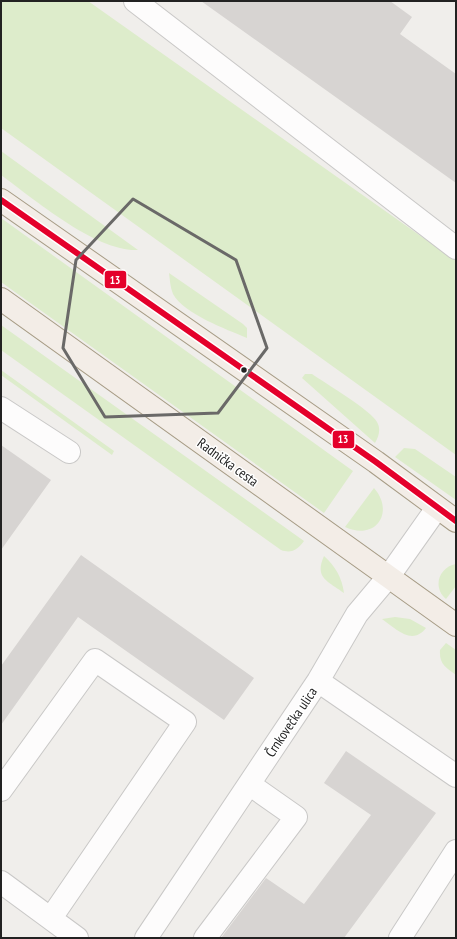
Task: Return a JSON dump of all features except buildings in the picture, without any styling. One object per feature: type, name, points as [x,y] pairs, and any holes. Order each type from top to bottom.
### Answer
[{"type":"main road","points":[[1,200],[376,462],[456,521]]},
{"type":"main road","name":"Radnička cesta","points":[[1,299],[456,625]]},
{"type":"street","points":[[135,1],[456,248]]},
{"type":"street","points":[[1,408],[69,452]]},
{"type":"street","name":"Črnkovečka ulica","points":[[146,938],[318,681],[357,614],[389,576],[437,508]]},
{"type":"street","points":[[1,790],[95,660],[185,722],[51,918]]},
{"type":"street","points":[[318,681],[456,776]]},
{"type":"street","points":[[205,938],[296,817],[249,784]]},
{"type":"street","points":[[400,938],[456,851]]},
{"type":"street","points":[[1,882],[78,938]]},
{"type":"highlighted area","points":[[133,199],[236,260],[267,348],[218,413],[105,417],[63,348],[76,260]]},
{"type":"green space","points":[[1,1],[88,1],[456,261],[456,455],[1,128]]},
{"type":"green space","points":[[1,151],[138,250],[121,248],[104,242],[85,233],[48,210],[1,175]]},
{"type":"green space","points":[[1,218],[353,471],[324,513],[1,282]]},
{"type":"green space","points":[[169,273],[243,324],[247,328],[247,338],[206,320],[186,308],[173,294]]},
{"type":"green space","points":[[1,325],[304,541],[292,551],[281,550],[1,350]]},
{"type":"green space","points":[[1,370],[114,451],[112,455],[1,375]]},
{"type":"green space","points":[[305,374],[312,374],[367,411],[378,425],[379,430],[375,443],[302,378]]},
{"type":"green space","points":[[404,448],[415,449],[456,477],[456,500],[395,457]]},
{"type":"green space","points":[[374,488],[380,497],[383,506],[382,515],[379,522],[366,530],[356,530],[345,527]]},
{"type":"green space","points":[[324,556],[337,572],[342,582],[344,593],[324,578],[321,563]]},
{"type":"green space","points":[[456,564],[456,586],[446,599],[439,589],[439,578],[445,569]]},
{"type":"green space","points":[[395,617],[410,619],[426,628],[415,636],[410,636],[398,631],[382,619]]},
{"type":"green space","points":[[446,643],[456,650],[456,675],[446,668],[441,659],[440,650]]},
{"type":"transit line","name":"13","points":[[1,200],[376,462],[456,521]]}]
